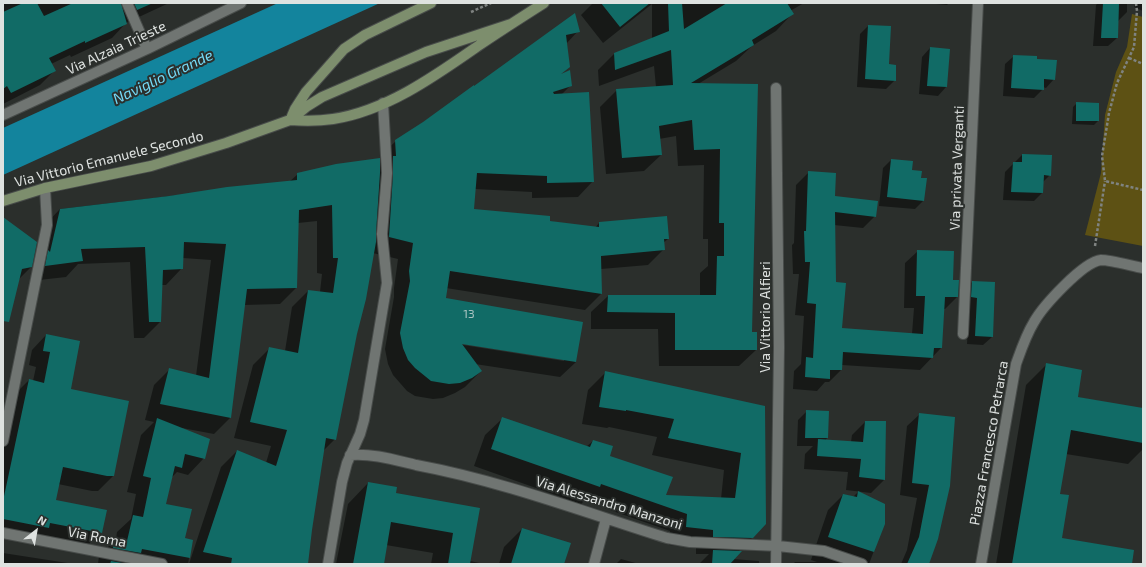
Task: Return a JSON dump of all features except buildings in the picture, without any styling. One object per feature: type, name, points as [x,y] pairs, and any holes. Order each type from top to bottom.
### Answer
[{"type":"main road","points":[[290,120],[306,92],[344,49],[365,35],[431,3]]},
{"type":"main road","name":"Via Vittorio Emanuele Secondo","points":[[290,120],[310,121],[332,119],[350,115],[383,103],[426,82],[544,3]]},
{"type":"main road","name":"Via Vittorio Emanuele Secondo","points":[[3,201],[45,188],[151,166],[226,143],[290,120],[306,107],[322,97],[426,52],[511,24]]},
{"type":"street","points":[[127,3],[147,49]]},
{"type":"street","name":"Via Alzaia Trieste","points":[[3,115],[147,49],[241,3]]},
{"type":"street","name":"Via privata Verganti","points":[[963,334],[978,3]]},
{"type":"street","name":"Via Vittorio Alfieri","points":[[776,88],[779,347],[778,546],[776,564]]},
{"type":"street","points":[[328,564],[342,482],[350,455],[360,434],[364,420],[387,284],[382,234],[387,173],[383,103]]},
{"type":"street","points":[[3,441],[47,225],[45,188]]},
{"type":"street","points":[[1093,262],[1102,260],[1143,268]]},
{"type":"street","name":"Piazza Francesco Petrarca","points":[[981,564],[1016,364],[1021,350],[1034,322],[1043,309],[1072,278],[1093,262]]},
{"type":"street","name":"Via Alessandro Manzoni","points":[[350,455],[378,457],[460,473],[497,483],[667,538],[690,542],[778,546],[824,551],[862,564]]},
{"type":"street","points":[[594,564],[606,519]]},
{"type":"street","name":"Via Roma","points":[[3,532],[162,564]]},
{"type":"path","points":[[471,12],[491,3]]},
{"type":"path","points":[[1093,262],[1105,181],[1102,156],[1109,113],[1117,83],[1134,47],[1138,11],[1136,3]]},
{"type":"path","points":[[1129,58],[1143,64]]},
{"type":"path","points":[[1105,181],[1143,190]]},
{"type":"shaded area","points":[[1132,14],[1143,17],[1143,246],[1085,235],[1101,173],[1105,115],[1116,72],[1127,47]]},
{"type":"water","name":"Naviglio Grande","points":[[278,3],[380,3],[3,175],[3,128]]}]
